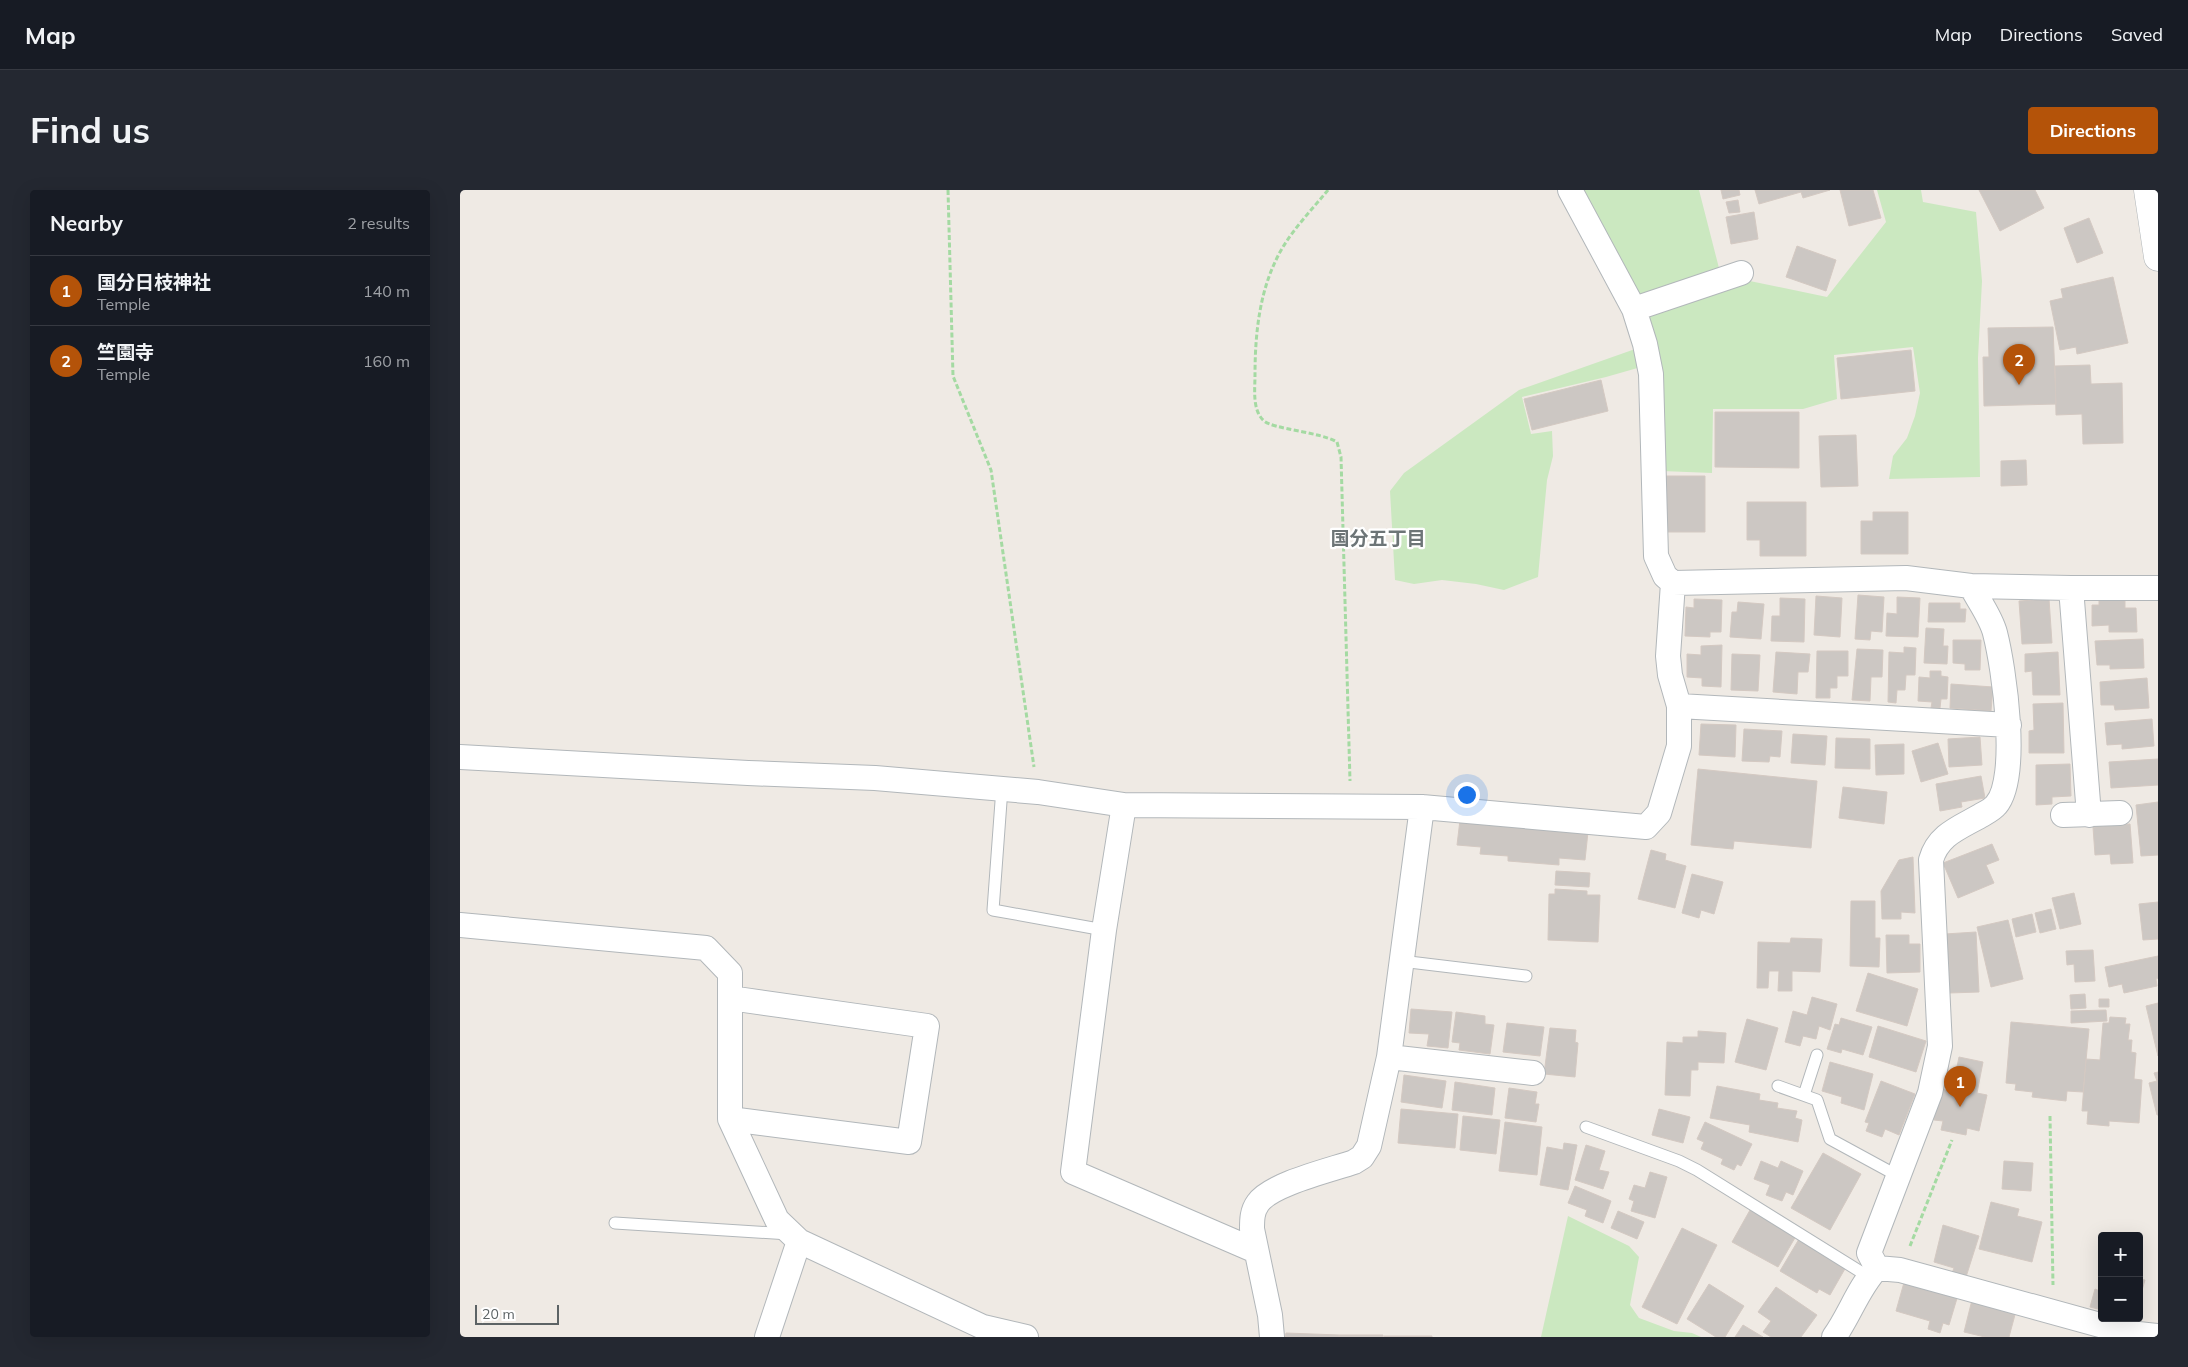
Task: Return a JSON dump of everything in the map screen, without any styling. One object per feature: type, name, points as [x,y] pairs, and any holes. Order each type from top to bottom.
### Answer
[{"type":"street","points":[[1570,190],[1634,309],[1645,344],[1651,374],[1656,556],[1665,576],[1673,583],[1906,578],[1971,586],[2158,588]]},
{"type":"street","points":[[2148,190],[2158,256]]},
{"type":"street","points":[[1634,309],[1741,273]]},
{"type":"street","points":[[460,757],[748,774],[875,778],[1038,792],[1124,806],[1422,807],[1646,827],[1659,813],[1679,746],[1679,706],[1670,675],[1668,656],[1673,583]]},
{"type":"street","points":[[1971,586],[1995,632],[2009,725],[2005,787],[1994,807],[1942,838],[1934,847],[1931,860],[1940,1046],[1930,1093],[1868,1253],[1882,1271],[2129,1332],[2158,1336]]},
{"type":"street","points":[[2071,588],[2089,815]]},
{"type":"street","points":[[1679,706],[2009,725]]},
{"type":"street","points":[[1124,806],[1104,930],[1073,1172],[1256,1251]]},
{"type":"street","points":[[1272,1337],[1270,1315],[1256,1251],[1252,1216],[1257,1204],[1273,1190],[1354,1162],[1362,1157],[1369,1146],[1389,1057],[1422,807]]},
{"type":"street","points":[[2062,815],[2120,813]]},
{"type":"street","points":[[460,925],[706,948],[730,973],[730,1119],[777,1220],[796,1238],[983,1326],[1026,1337]]},
{"type":"street","points":[[730,998],[927,1026],[909,1142],[730,1119]]},
{"type":"street","points":[[1389,1057],[1533,1073]]},
{"type":"street","points":[[767,1337],[796,1238]]},
{"type":"street","points":[[1834,1337],[1882,1271]]},
{"type":"lane","points":[[1002,788],[993,910],[1104,930]]},
{"type":"lane","points":[[1401,961],[1526,976]]},
{"type":"lane","points":[[1804,1096],[1817,1055]]},
{"type":"lane","points":[[1778,1086],[1817,1100],[1830,1139],[1898,1176]]},
{"type":"lane","points":[[1586,1128],[1679,1161],[1882,1271]]},
{"type":"lane","points":[[615,1223],[796,1238]]},
{"type":"path","points":[[948,190],[953,376],[991,470],[1038,792]]},
{"type":"path","points":[[1328,190],[1300,224],[1276,260],[1260,308],[1255,349],[1255,403],[1259,416],[1267,424],[1326,436],[1337,442],[1341,458],[1350,806]]},
{"type":"path","points":[[2050,1116],[2054,1312]]},
{"type":"path","points":[[1882,1271],[1952,1140]]},
{"type":"green space","points":[[1577,190],[1699,190],[1720,272],[1638,300]]},
{"type":"green space","points":[[1877,190],[1921,190],[1923,202],[1976,212],[1982,281],[1978,358],[1980,477],[1889,479],[1893,456],[1907,438],[1915,416],[1920,393],[1913,347],[1834,355],[1837,399],[1803,409],[1713,409],[1712,473],[1662,471],[1641,315],[1745,280],[1827,297],[1886,222]]},
{"type":"green space","points":[[1638,348],[1641,367],[1522,397],[1531,434],[1552,431],[1553,456],[1547,480],[1538,577],[1504,590],[1442,580],[1414,584],[1395,580],[1390,491],[1404,473],[1519,390]]},
{"type":"green space","points":[[1568,1216],[1629,1246],[1639,1257],[1630,1305],[1639,1318],[1674,1331],[1692,1333],[1701,1337],[1541,1337]]},
{"type":"building","points":[[1721,190],[1739,190],[1740,195],[1723,199]]},
{"type":"building","points":[[1755,190],[1830,190],[1803,198],[1801,192],[1759,204]]},
{"type":"building","points":[[1840,190],[1873,190],[1881,218],[1849,226]]},
{"type":"building","points":[[1979,190],[2035,190],[2044,208],[2000,231]]},
{"type":"building","points":[[1738,200],[1740,212],[1729,213],[1726,202]]},
{"type":"building","points":[[1754,212],[1758,239],[1731,244],[1726,217]]},
{"type":"building","points":[[2089,218],[2103,253],[2077,263],[2064,228]]},
{"type":"building","points":[[1797,246],[1836,260],[1826,291],[1786,277]]},
{"type":"building","points":[[2113,277],[2128,343],[2077,354],[2076,347],[2060,350],[2050,301],[2063,298],[2061,289]]},
{"type":"building","points":[[2053,327],[2056,404],[1984,406],[1983,357],[1989,357],[1988,328]]},
{"type":"building","points":[[1911,350],[1915,391],[1841,399],[1837,358]]},
{"type":"building","points":[[2090,365],[2091,384],[2122,383],[2123,443],[2083,444],[2082,414],[2056,415],[2055,366]]},
{"type":"building","points":[[1601,380],[1608,411],[1532,430],[1524,399]]},
{"type":"building","points":[[1715,412],[1799,412],[1799,468],[1715,467]]},
{"type":"building","points":[[1856,435],[1858,486],[1821,487],[1819,436]]},
{"type":"building","points":[[2026,460],[2027,485],[2001,486],[2001,461]]},
{"type":"building","points":[[1662,476],[1705,476],[1705,532],[1662,532]]},
{"type":"building","points":[[1747,502],[1806,502],[1806,556],[1760,556],[1760,540],[1747,540]]},
{"type":"building","points":[[1873,512],[1908,512],[1908,554],[1861,554],[1861,521],[1873,521]]},
{"type":"building","points":[[1858,595],[1884,597],[1882,632],[1871,631],[1870,640],[1855,639]]},
{"type":"building","points":[[1816,596],[1842,598],[1840,637],[1814,635]]},
{"type":"building","points":[[1897,597],[1920,598],[1918,637],[1886,636],[1887,613],[1897,614]]},
{"type":"building","points":[[1780,598],[1805,599],[1804,642],[1771,641],[1772,616],[1780,616]]},
{"type":"building","points":[[2125,598],[2125,608],[2136,608],[2137,632],[2109,632],[2109,625],[2092,626],[2092,605],[2099,605],[2099,599]]},
{"type":"building","points":[[1694,599],[1722,600],[1721,632],[1710,632],[1710,637],[1685,636],[1686,607],[1694,608]]},
{"type":"building","points":[[2049,599],[2052,643],[2022,644],[2019,601]]},
{"type":"building","points":[[1738,602],[1764,604],[1761,639],[1730,637],[1732,612],[1737,612]]},
{"type":"building","points":[[1929,603],[1960,603],[1960,609],[1966,609],[1965,622],[1928,622]]},
{"type":"building","points":[[1926,628],[1944,629],[1943,646],[1948,646],[1947,664],[1924,663]]},
{"type":"building","points":[[2143,639],[2144,668],[2110,669],[2110,665],[2097,665],[2095,641]]},
{"type":"building","points":[[1953,640],[1981,640],[1980,670],[1965,670],[1965,664],[1953,663]]},
{"type":"building","points":[[1722,645],[1721,687],[1702,686],[1702,678],[1687,677],[1687,654],[1701,655],[1701,646]]},
{"type":"building","points":[[1904,647],[1916,648],[1915,675],[1906,675],[1905,690],[1897,690],[1896,703],[1888,702],[1889,652],[1904,653]]},
{"type":"building","points":[[1857,649],[1883,650],[1882,677],[1871,677],[1870,701],[1852,700]]},
{"type":"building","points":[[1817,651],[1848,651],[1848,676],[1837,676],[1837,688],[1830,688],[1830,698],[1816,698]]},
{"type":"building","points":[[1776,652],[1810,654],[1808,672],[1798,672],[1797,694],[1773,692]]},
{"type":"building","points":[[2058,652],[2060,695],[2033,695],[2032,671],[2025,672],[2025,654]]},
{"type":"building","points":[[1732,654],[1760,655],[1758,691],[1731,690]]},
{"type":"building","points":[[1930,671],[1941,671],[1941,676],[1948,677],[1947,699],[1941,699],[1940,708],[1931,708],[1932,702],[1918,701],[1919,677],[1930,678]]},
{"type":"building","points":[[2147,678],[2149,708],[2115,710],[2114,705],[2101,705],[2100,682]]},
{"type":"building","points":[[1951,684],[1993,687],[1991,711],[1950,708]]},
{"type":"building","points":[[2063,703],[2064,753],[2029,753],[2029,731],[2034,730],[2033,704]]},
{"type":"building","points":[[2152,719],[2154,746],[2122,749],[2122,744],[2107,745],[2105,723]]},
{"type":"building","points":[[1701,724],[1736,725],[1735,757],[1699,755]]},
{"type":"building","points":[[1744,729],[1782,731],[1780,757],[1770,756],[1769,762],[1742,761]]},
{"type":"building","points":[[1793,734],[1827,736],[1825,765],[1791,763]]},
{"type":"building","points":[[1980,737],[1982,765],[1949,767],[1948,739]]},
{"type":"building","points":[[1836,738],[1870,739],[1870,769],[1835,768]]},
{"type":"building","points":[[1938,743],[1948,774],[1921,782],[1912,751]]},
{"type":"building","points":[[1904,744],[1904,774],[1876,775],[1875,745]]},
{"type":"building","points":[[2158,759],[2158,785],[2111,788],[2109,762]]},
{"type":"building","points":[[2070,764],[2071,796],[2052,797],[2052,804],[2036,805],[2036,765]]},
{"type":"building","points":[[1698,769],[1817,781],[1811,848],[1734,841],[1733,849],[1691,845]]},
{"type":"building","points":[[1981,776],[1985,798],[1961,802],[1962,807],[1940,811],[1936,784]]},
{"type":"building","points":[[1843,787],[1887,792],[1884,824],[1839,818]]},
{"type":"building","points":[[2158,802],[2158,855],[2141,856],[2136,805]]},
{"type":"building","points":[[1460,820],[1588,832],[1585,860],[1559,858],[1559,865],[1508,861],[1508,856],[1480,854],[1481,847],[1457,845]]},
{"type":"building","points":[[2130,824],[2133,863],[2111,864],[2110,854],[2095,855],[2093,827]]},
{"type":"building","points":[[1992,844],[1999,860],[1986,865],[1994,883],[1958,898],[1943,863]]},
{"type":"building","points":[[1651,850],[1666,854],[1665,860],[1686,866],[1675,908],[1638,899]]},
{"type":"building","points":[[1913,857],[1915,913],[1901,912],[1901,919],[1882,919],[1881,891],[1899,860]]},
{"type":"building","points":[[1556,871],[1590,873],[1589,887],[1555,885]]},
{"type":"building","points":[[1692,874],[1723,882],[1714,914],[1701,910],[1699,918],[1682,913]]},
{"type":"building","points":[[1555,889],[1587,891],[1587,895],[1600,895],[1598,942],[1548,940],[1549,894],[1555,894]]},
{"type":"building","points":[[2074,893],[2081,924],[2060,929],[2052,898]]},
{"type":"building","points":[[1851,901],[1875,901],[1875,938],[1880,938],[1879,967],[1850,966]]},
{"type":"building","points":[[2158,902],[2158,939],[2143,940],[2139,904]]},
{"type":"building","points":[[2051,909],[2056,929],[2040,933],[2035,913]]},
{"type":"building","points":[[2032,914],[2036,932],[2016,937],[2012,919]]},
{"type":"building","points":[[2008,920],[2023,979],[1991,987],[1977,927]]},
{"type":"building","points":[[1976,932],[1979,992],[1949,993],[1945,934]]},
{"type":"building","points":[[1886,935],[1909,935],[1909,944],[1920,944],[1920,972],[1887,973]]},
{"type":"building","points":[[1791,938],[1822,939],[1820,972],[1792,971],[1792,991],[1778,991],[1779,971],[1769,971],[1768,988],[1757,988],[1758,942],[1790,943]]},
{"type":"building","points":[[2093,950],[2095,981],[2075,982],[2074,964],[2067,965],[2066,951]]},
{"type":"building","points":[[2158,956],[2157,986],[2124,993],[2122,984],[2109,987],[2105,967]]},
{"type":"building","points":[[1868,973],[1918,989],[1907,1026],[1856,1011]]},
{"type":"building","points":[[2085,994],[2086,1008],[2071,1009],[2070,995]]},
{"type":"building","points":[[1812,997],[1837,1004],[1830,1030],[1819,1026],[1816,1039],[1803,1036],[1800,1046],[1785,1042],[1793,1011],[1807,1015]]},
{"type":"building","points":[[2099,999],[2109,999],[2109,1007],[2099,1007]]},
{"type":"building","points":[[2158,1003],[2158,1056],[2146,1006]]},
{"type":"building","points":[[1411,1009],[1452,1012],[1448,1048],[1427,1046],[1429,1034],[1409,1033]]},
{"type":"building","points":[[2106,1010],[2107,1021],[2071,1023],[2071,1011]]},
{"type":"building","points":[[1456,1012],[1485,1016],[1485,1024],[1494,1025],[1490,1054],[1459,1050],[1460,1043],[1452,1042]]},
{"type":"building","points":[[2110,1017],[2126,1018],[2125,1024],[2130,1024],[2128,1040],[2132,1040],[2131,1052],[2136,1053],[2134,1079],[2142,1080],[2139,1123],[2109,1121],[2109,1126],[2087,1124],[2088,1111],[2082,1111],[2086,1059],[2100,1060],[2103,1023],[2109,1023]]},
{"type":"building","points":[[1841,1018],[1872,1027],[1863,1055],[1842,1049],[1841,1053],[1827,1049],[1835,1024],[1839,1025]]},
{"type":"building","points":[[1747,1019],[1778,1028],[1766,1070],[1735,1062]]},
{"type":"building","points":[[2011,1022],[2089,1029],[2083,1092],[2067,1091],[2066,1101],[2032,1097],[2033,1092],[2015,1090],[2016,1084],[2006,1083]]},
{"type":"building","points":[[1507,1023],[1544,1027],[1540,1056],[1503,1052]]},
{"type":"building","points":[[1878,1026],[1926,1041],[1916,1072],[1869,1057]]},
{"type":"building","points":[[1550,1028],[1576,1030],[1575,1042],[1578,1043],[1575,1077],[1544,1074]]},
{"type":"building","points":[[1698,1031],[1726,1033],[1724,1063],[1698,1062],[1698,1070],[1691,1070],[1690,1096],[1665,1095],[1667,1042],[1683,1043],[1683,1037],[1698,1037]]},
{"type":"building","points":[[1959,1057],[1983,1062],[1977,1093],[1987,1095],[1979,1131],[1967,1128],[1966,1135],[1941,1130],[1943,1121],[1934,1120],[1940,1089],[1952,1091]]},
{"type":"building","points":[[1830,1062],[1873,1074],[1864,1110],[1841,1103],[1842,1097],[1822,1091]]},
{"type":"building","points":[[2158,1072],[2157,1115],[2149,1083],[2157,1081],[2154,1073]]},
{"type":"building","points":[[1404,1075],[1446,1081],[1442,1108],[1401,1102]]},
{"type":"building","points":[[1881,1081],[1915,1094],[1899,1135],[1885,1129],[1882,1137],[1866,1131],[1869,1123],[1865,1122]]},
{"type":"building","points":[[1455,1082],[1495,1088],[1492,1115],[1452,1110]]},
{"type":"building","points":[[1717,1086],[1760,1094],[1759,1100],[1778,1103],[1777,1108],[1797,1111],[1795,1118],[1802,1120],[1798,1142],[1749,1132],[1750,1125],[1710,1118]]},
{"type":"building","points":[[1509,1088],[1537,1092],[1535,1104],[1539,1104],[1536,1122],[1505,1118]]},
{"type":"building","points":[[1401,1109],[1458,1114],[1455,1148],[1398,1143]]},
{"type":"building","points":[[1659,1109],[1690,1117],[1683,1143],[1652,1135]]},
{"type":"building","points":[[1463,1116],[1500,1120],[1496,1154],[1460,1150]]},
{"type":"building","points":[[1505,1122],[1542,1127],[1537,1175],[1499,1171]]},
{"type":"building","points":[[1705,1122],[1752,1144],[1741,1166],[1737,1164],[1734,1170],[1721,1164],[1723,1159],[1701,1149],[1704,1142],[1697,1139]]},
{"type":"building","points":[[1564,1143],[1577,1145],[1568,1190],[1540,1185],[1547,1147],[1563,1150]]},
{"type":"building","points":[[1586,1145],[1605,1151],[1599,1170],[1609,1172],[1603,1189],[1575,1180]]},
{"type":"building","points":[[1823,1153],[1861,1174],[1830,1230],[1791,1208]]},
{"type":"building","points":[[1761,1161],[1778,1168],[1781,1161],[1803,1171],[1793,1195],[1786,1192],[1782,1201],[1766,1195],[1770,1185],[1754,1179]]},
{"type":"building","points":[[2004,1161],[2033,1163],[2031,1191],[2002,1189]]},
{"type":"building","points":[[1650,1172],[1667,1177],[1655,1218],[1631,1211],[1634,1201],[1629,1199],[1634,1185],[1645,1188]]},
{"type":"building","points":[[1575,1186],[1611,1201],[1603,1223],[1585,1216],[1587,1210],[1568,1203]]},
{"type":"building","points":[[1991,1202],[2019,1209],[2017,1216],[2042,1222],[2032,1262],[1979,1249]]},
{"type":"building","points":[[1750,1210],[1796,1236],[1778,1267],[1732,1242]]},
{"type":"building","points":[[1618,1211],[1644,1222],[1637,1239],[1611,1228]]},
{"type":"building","points":[[1943,1225],[1979,1236],[1966,1277],[1952,1273],[1954,1268],[1934,1262]]},
{"type":"building","points":[[1682,1228],[1717,1245],[1677,1324],[1642,1307]]},
{"type":"building","points":[[1799,1239],[1846,1267],[1830,1295],[1819,1289],[1817,1293],[1780,1271]]},
{"type":"building","points":[[1905,1279],[1958,1295],[1949,1325],[1943,1323],[1940,1333],[1928,1329],[1930,1321],[1896,1311]]},
{"type":"building","points":[[1709,1284],[1744,1306],[1725,1337],[1716,1337],[1687,1319]]},
{"type":"building","points":[[1776,1287],[1817,1315],[1801,1337],[1771,1337],[1763,1332],[1771,1321],[1758,1312]]},
{"type":"building","points":[[2095,1289],[2098,1290],[2098,1309],[2090,1307]]},
{"type":"building","points":[[1972,1300],[2016,1311],[2009,1337],[1985,1337],[1964,1332]]},
{"type":"building","points":[[1743,1325],[1763,1337],[1735,1337]]},
{"type":"building","points":[[1286,1333],[1339,1335],[1339,1337],[1285,1337]]},
{"type":"building","points":[[1339,1335],[1383,1335],[1383,1337],[1339,1337]]},
{"type":"building","points":[[1432,1336],[1432,1337],[1384,1337]]},
{"type":"place","name":"竺園寺","points":[[2019,385]]},
{"type":"place","name":"国分日枝神社","points":[[1960,1107]]},
{"type":"district","name":"国分五丁目","points":[[1378,538]]}]
